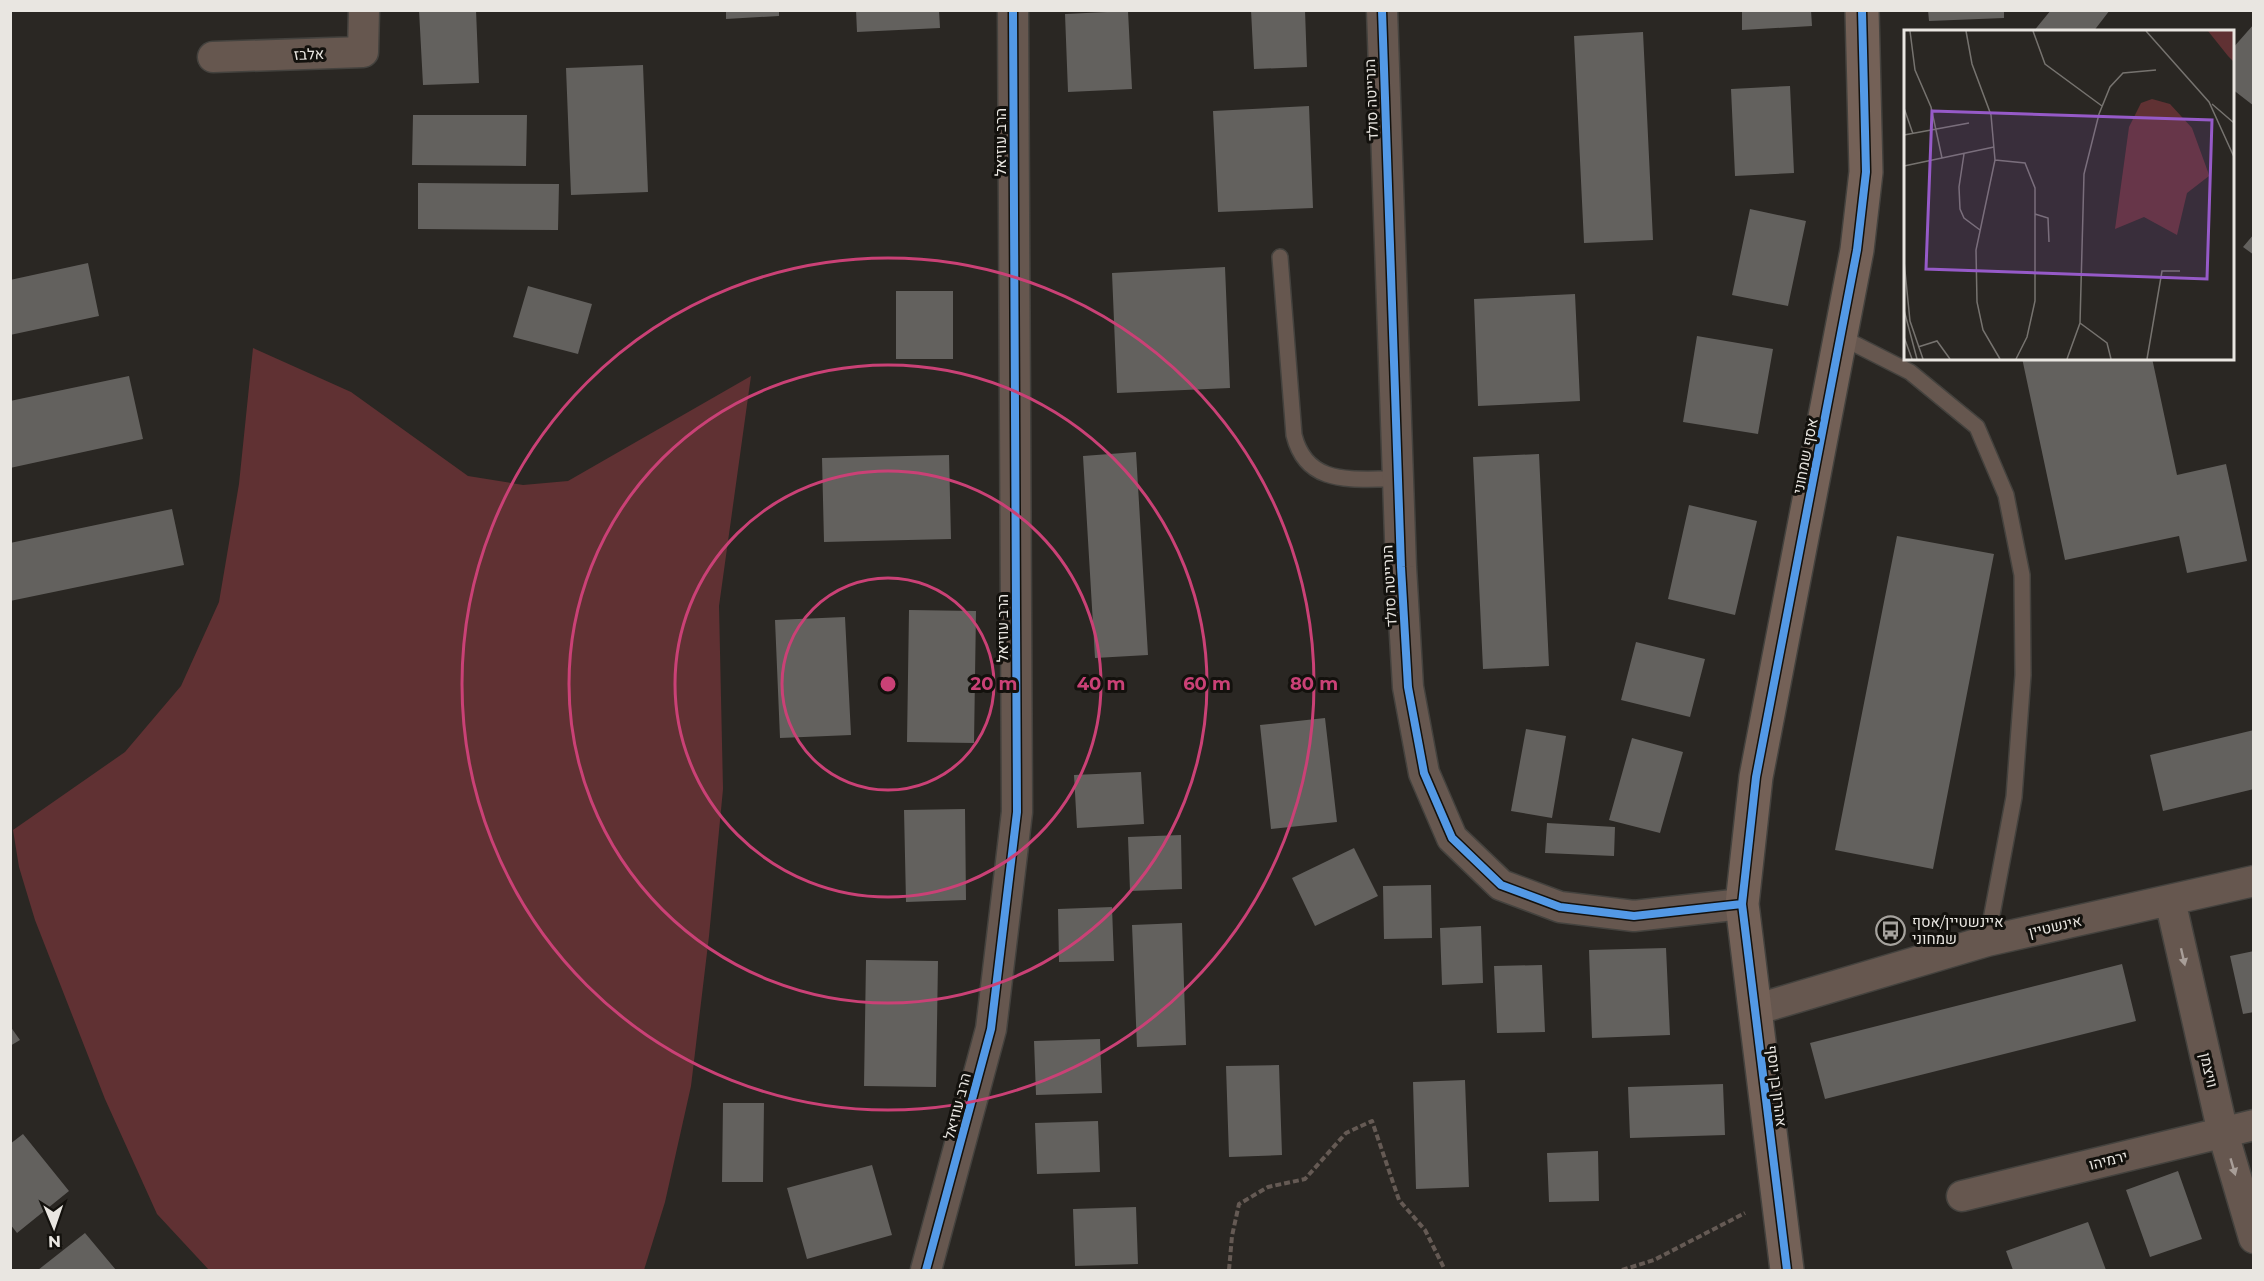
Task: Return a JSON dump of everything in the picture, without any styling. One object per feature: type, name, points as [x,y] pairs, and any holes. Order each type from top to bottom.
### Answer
[{"type":"street","name":"אלבז","points":[[213,57],[363,52],[364,10]]},
{"type":"street","name":"הרב עוזיאל","points":[[927,1270],[991,1029],[1017,812],[1013,10]]},
{"type":"street","name":"הנרייטה סולד","points":[[1382,10],[1398,479],[1408,687],[1424,773],[1452,838],[1501,885],[1560,907],[1634,916],[1742,904]]},
{"type":"street","name":"אסף שמחוני","points":[[1742,904],[1756,777],[1857,250],[1866,172],[1862,10]]},
{"type":"street","name":"אינשטיין","points":[[1754,1010],[1987,941],[2253,881]]},
{"type":"street","name":"וויצמן","points":[[2170,900],[2223,1133],[2253,1238]]},
{"type":"street","name":"אהרון בן יוסף","points":[[1742,904],[1787,1270]]},
{"type":"street","name":"ירמיהו","points":[[1962,1196],[2253,1125]]},
{"type":"lane","points":[[1280,257],[1294,435],[1298,451],[1317,471],[1332,477],[1398,479]]},
{"type":"lane","points":[[1841,337],[1910,372],[1977,427],[2006,495],[2022,575],[2023,675],[2014,797],[1987,941]]},
{"type":"path","points":[[1229,1270],[1232,1236],[1239,1204],[1268,1187],[1305,1179],[1346,1133],[1372,1121],[1399,1200],[1425,1230],[1445,1270]]},
{"type":"path","points":[[1622,1270],[1654,1260],[1777,1197]]},
{"type":"shaded area","points":[[253,348],[351,392],[468,476],[523,485],[568,481],[751,376],[719,606],[723,789],[709,936],[691,1086],[665,1202],[644,1270],[209,1270],[157,1214],[105,1099],[35,920],[19,867],[13,830],[125,752],[181,686],[219,602],[239,484]]},
{"type":"building","points":[[419,10],[476,10],[479,83],[423,85]]},
{"type":"building","points":[[726,10],[779,10],[779,16],[726,19]]},
{"type":"building","points":[[856,10],[939,10],[940,28],[857,32]]},
{"type":"building","points":[[1251,10],[1305,10],[1307,67],[1254,69]]},
{"type":"building","points":[[1742,10],[1811,10],[1812,26],[1742,30]]},
{"type":"building","points":[[1928,10],[2004,10],[2004,18],[1929,21]]},
{"type":"building","points":[[2051,10],[2110,10],[2095,30],[2035,30]]},
{"type":"building","points":[[1128,11],[1132,89],[1068,92],[1065,14]]},
{"type":"building","points":[[2254,24],[2254,106],[2234,91],[2234,47]]},
{"type":"building","points":[[1643,32],[1653,240],[1584,243],[1574,36]]},
{"type":"building","points":[[643,65],[648,192],[571,195],[566,68]]},
{"type":"building","points":[[1790,86],[1794,173],[1735,176],[1731,89]]},
{"type":"building","points":[[1309,106],[1313,208],[1218,212],[1213,111]]},
{"type":"building","points":[[413,115],[527,115],[526,166],[412,165]]},
{"type":"building","points":[[418,183],[559,184],[558,230],[418,229]]},
{"type":"building","points":[[1750,209],[1806,221],[1788,306],[1732,295]]},
{"type":"building","points":[[2254,234],[2254,255],[2243,247]]},
{"type":"building","points":[[88,263],[99,316],[10,335],[10,280]]},
{"type":"building","points":[[1225,267],[1230,388],[1117,393],[1112,273]]},
{"type":"building","points":[[528,286],[592,304],[578,354],[513,337]]},
{"type":"building","points":[[896,291],[953,291],[953,359],[896,359]]},
{"type":"building","points":[[1575,294],[1580,401],[1478,406],[1474,299]]},
{"type":"building","points":[[1697,336],[1773,349],[1758,434],[1683,422]]},
{"type":"building","points":[[2022,360],[2152,360],[2177,475],[2226,464],[2247,561],[2187,573],[2179,536],[2065,560]]},
{"type":"building","points":[[129,376],[143,439],[10,468],[10,401]]},
{"type":"building","points":[[1136,452],[1148,655],[1095,658],[1083,456]]},
{"type":"building","points":[[1539,454],[1549,666],[1483,669],[1473,457]]},
{"type":"building","points":[[949,455],[951,539],[824,542],[822,458]]},
{"type":"building","points":[[1689,505],[1757,521],[1735,615],[1668,599]]},
{"type":"building","points":[[172,509],[184,565],[10,601],[10,543]]},
{"type":"building","points":[[1897,536],[1994,554],[1933,869],[1835,850]]},
{"type":"building","points":[[909,610],[976,611],[974,743],[907,742]]},
{"type":"building","points":[[845,617],[851,735],[780,738],[775,620]]},
{"type":"building","points":[[1636,642],[1705,659],[1690,717],[1621,700]]},
{"type":"building","points":[[1325,718],[1337,822],[1271,829],[1260,725]]},
{"type":"building","points":[[1526,729],[1566,736],[1552,818],[1511,811]]},
{"type":"building","points":[[2254,730],[2254,789],[2163,811],[2150,755]]},
{"type":"building","points":[[1632,738],[1683,752],[1660,833],[1609,820]]},
{"type":"building","points":[[1141,772],[1144,824],[1077,828],[1074,775]]},
{"type":"building","points":[[965,809],[966,900],[906,902],[904,810]]},
{"type":"building","points":[[1547,823],[1615,827],[1614,856],[1545,853]]},
{"type":"building","points":[[1181,835],[1182,889],[1130,891],[1128,837]]},
{"type":"building","points":[[1354,848],[1378,896],[1315,926],[1292,878]]},
{"type":"building","points":[[1431,885],[1432,938],[1384,939],[1383,886]]},
{"type":"building","points":[[1112,907],[1114,961],[1059,962],[1058,909]]},
{"type":"building","points":[[1182,923],[1186,1045],[1137,1047],[1132,925]]},
{"type":"building","points":[[1481,926],[1483,983],[1442,985],[1440,928]]},
{"type":"building","points":[[1666,948],[1670,1035],[1592,1038],[1589,950]]},
{"type":"building","points":[[2254,951],[2254,1012],[2243,1014],[2230,956]]},
{"type":"building","points":[[866,960],[938,961],[936,1087],[864,1086]]},
{"type":"building","points":[[2122,964],[2136,1021],[1825,1099],[1810,1043]]},
{"type":"building","points":[[1542,965],[1545,1032],[1497,1033],[1494,966]]},
{"type":"building","points":[[10,1026],[20,1040],[10,1046]]},
{"type":"building","points":[[1100,1039],[1102,1093],[1036,1095],[1034,1041]]},
{"type":"building","points":[[1279,1065],[1282,1155],[1229,1157],[1226,1066]]},
{"type":"building","points":[[1465,1080],[1469,1187],[1416,1189],[1413,1082]]},
{"type":"building","points":[[1723,1084],[1725,1135],[1630,1138],[1628,1087]]},
{"type":"building","points":[[723,1103],[764,1103],[763,1182],[722,1182]]},
{"type":"building","points":[[1098,1121],[1100,1172],[1037,1174],[1035,1123]]},
{"type":"building","points":[[23,1134],[69,1191],[17,1233],[10,1224],[10,1144]]},
{"type":"building","points":[[1598,1151],[1599,1201],[1549,1202],[1547,1153]]},
{"type":"building","points":[[872,1165],[892,1235],[807,1259],[787,1188]]},
{"type":"building","points":[[2178,1171],[2202,1239],[2150,1257],[2126,1190]]},
{"type":"building","points":[[1136,1207],[1138,1264],[1075,1266],[1073,1209]]},
{"type":"building","points":[[2088,1222],[2106,1270],[2013,1270],[2006,1251]]},
{"type":"building","points":[[85,1233],[116,1270],[38,1270]]},
{"type":"cycle path","points":[[926,1270],[991,1029],[1017,812],[1013,10]]},
{"type":"cycle path","points":[[1382,10],[1401,567],[1408,687],[1424,773],[1452,838],[1501,885],[1560,907],[1634,916],[1742,904]]},
{"type":"cycle path","points":[[1787,1270],[1742,904],[1756,777],[1857,250],[1866,172],[1862,10]]},
{"type":"place","name":"איינשטיין/אסף שמחוני","points":[[1891,930]]}]
